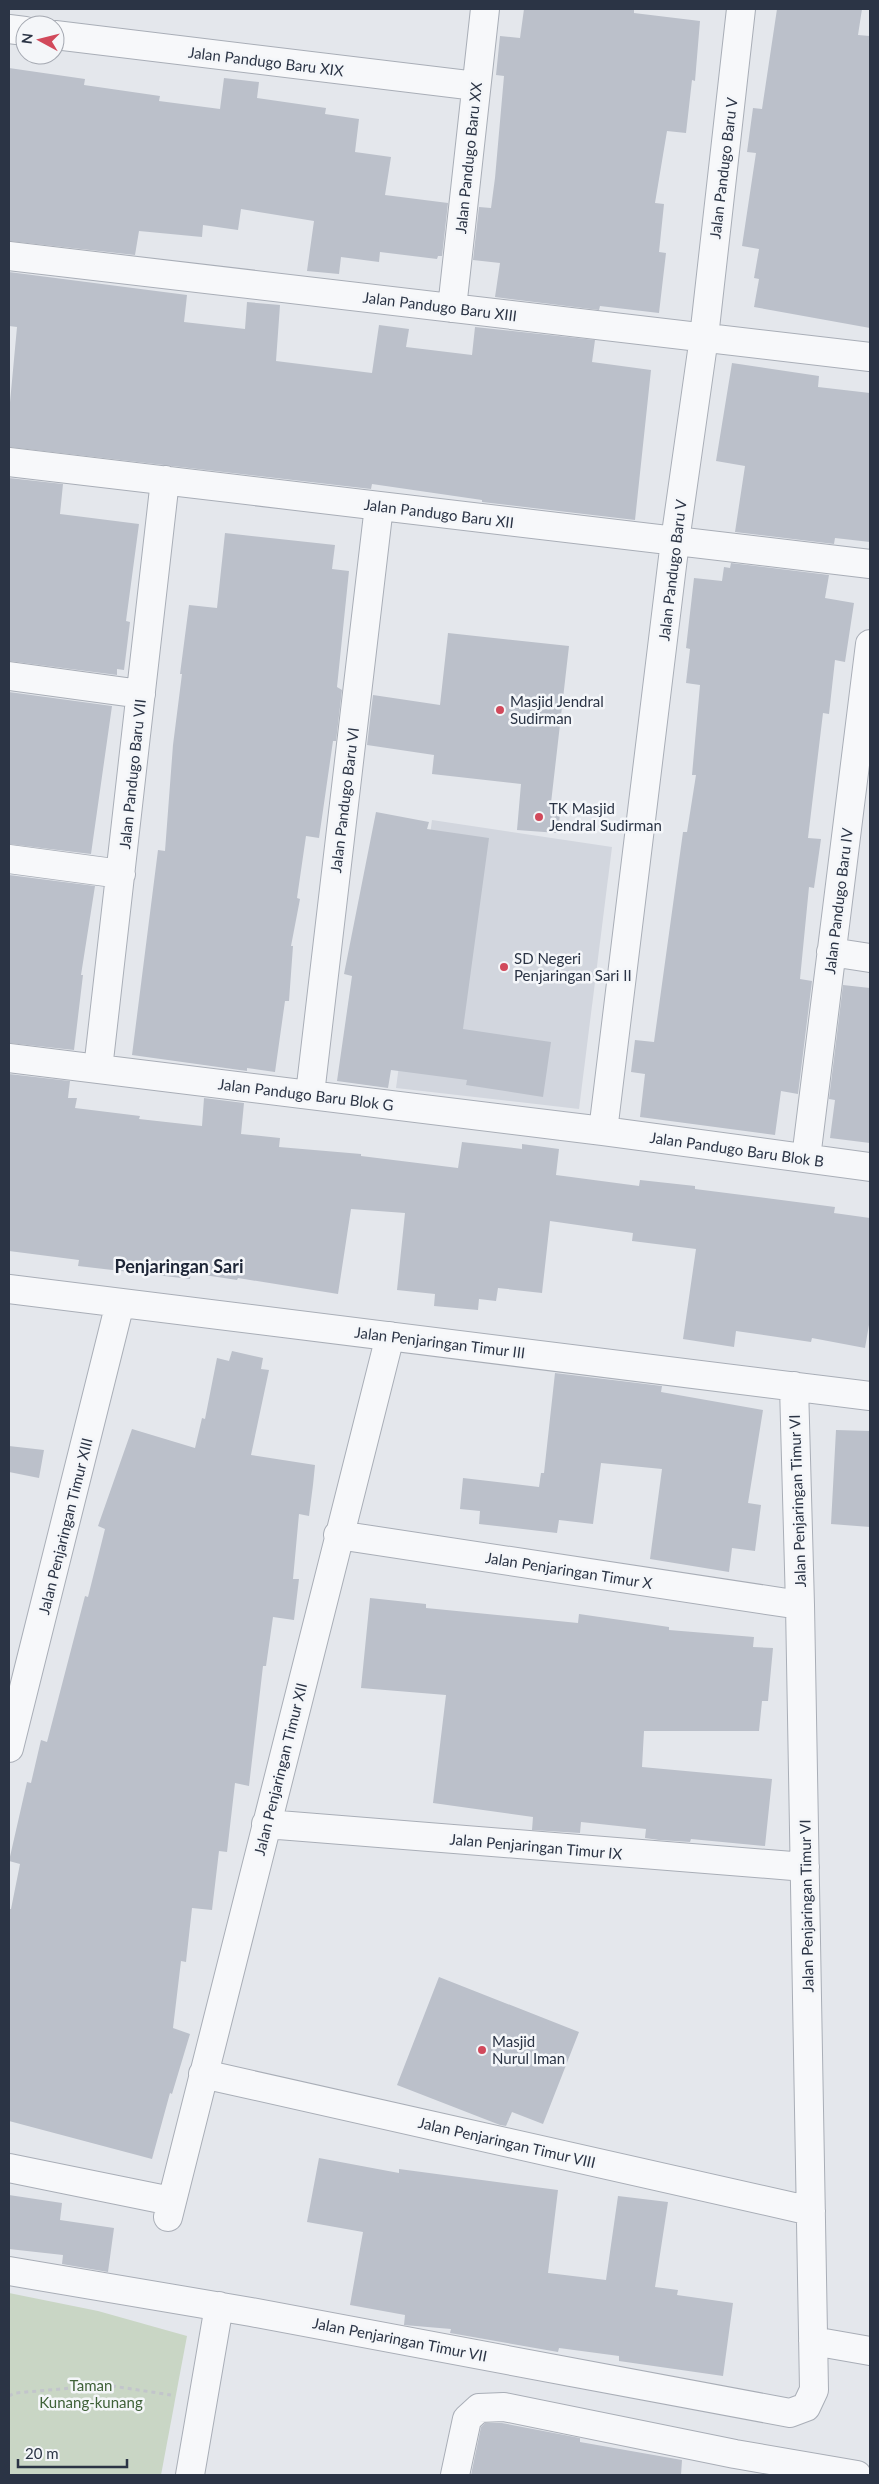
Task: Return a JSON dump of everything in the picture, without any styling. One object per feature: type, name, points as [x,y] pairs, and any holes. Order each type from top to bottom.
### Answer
[{"type":"street","name":"Jalan Pandugo Baru XX","points":[[452,308],[485,9]]},
{"type":"street","name":"Jalan Pandugo Baru V","points":[[603,1130],[675,541],[704,337],[741,9]]},
{"type":"street","name":"Jalan Pandugo Baru XIX","points":[[65,36],[476,86]]},
{"type":"street","name":"Jalan Pandugo Baru XIII","points":[[9,256],[870,357]]},
{"type":"street","name":"Jalan Pandugo Baru XII","points":[[9,462],[870,564]]},
{"type":"street","name":"Jalan Pandugo Baru VII","points":[[98,1068],[165,480]]},
{"type":"street","name":"Jalan Pandugo Baru VI","points":[[310,1094],[379,506]]},
{"type":"street","name":"Jalan Pandugo Baru IV","points":[[806,1158],[831,952],[863,758],[870,644]]},
{"type":"street","points":[[9,676],[141,694]]},
{"type":"street","points":[[9,859],[120,874]]},
{"type":"street","points":[[831,952],[870,958]]},
{"type":"street","name":"Jalan Pandugo Baru Blok G","points":[[9,1058],[603,1130]]},
{"type":"street","name":"Jalan Pandugo Baru Blok B","points":[[603,1130],[870,1166]]},
{"type":"street","name":"Jalan Penjaringan Timur III","points":[[9,1289],[870,1396]]},
{"type":"street","name":"Jalan Penjaringan Timur XIII","points":[[9,1748],[120,1303]]},
{"type":"street","name":"Jalan Penjaringan Timur XII","points":[[9,2168],[170,2209],[338,1535],[390,1336]]},
{"type":"street","name":"Jalan Penjaringan Timur VI","points":[[790,2413],[806,2407],[814,2390],[800,1605],[794,1386]]},
{"type":"street","name":"Jalan Penjaringan Timur X","points":[[338,1535],[800,1605]]},
{"type":"street","name":"Jalan Penjaringan Timur IX","points":[[266,1824],[805,1867]]},
{"type":"street","name":"Jalan Penjaringan Timur VIII","points":[[203,2074],[812,2211]]},
{"type":"street","name":"Jalan Penjaringan Timur VII","points":[[9,2271],[219,2306],[790,2413]]},
{"type":"street","points":[[190,2475],[219,2306]]},
{"type":"street","points":[[813,2341],[870,2351]]},
{"type":"street","points":[[456,2475],[467,2419],[479,2408],[504,2406],[733,2464],[857,2475]]},
{"type":"path","points":[[9,2396],[15,2393],[106,2385],[204,2400]]},
{"type":"shaded area","name":"SD Negeri Penjaringan Sari II","points":[[432,820],[612,847],[579,1109],[396,1088]]},
{"type":"green space","name":"Taman Kunang-kunang","points":[[9,2293],[98,2311],[187,2336],[161,2475],[9,2475]]},
{"type":"building","points":[[524,9],[634,9],[634,13],[700,21],[695,81],[692,80],[686,133],[667,131],[655,203],[664,204],[659,252],[666,253],[659,313],[600,306],[599,310],[495,297],[500,263],[473,260],[479,207],[491,208],[495,178],[504,76],[496,75],[500,36],[520,38]]},
{"type":"building","points":[[777,9],[862,9],[858,35],[870,36],[870,328],[754,307],[759,279],[754,278],[759,249],[742,246],[756,153],[747,152],[753,108],[762,109]]},
{"type":"building","points":[[9,68],[85,79],[84,85],[160,96],[159,101],[220,109],[224,78],[259,82],[257,98],[326,108],[325,114],[359,119],[355,152],[391,157],[385,195],[448,203],[442,256],[438,256],[437,259],[380,252],[379,262],[341,257],[339,274],[307,271],[314,221],[241,209],[238,230],[203,225],[202,237],[139,231],[135,255],[9,241]]},
{"type":"building","points":[[9,272],[187,295],[184,322],[245,329],[247,302],[280,305],[276,361],[372,373],[379,325],[409,329],[406,347],[472,355],[475,327],[595,340],[592,362],[651,370],[635,520],[482,502],[482,500],[372,484],[371,489],[9,447],[9,413],[17,327],[9,326]]},
{"type":"building","points":[[732,363],[819,376],[818,387],[870,393],[870,542],[835,538],[834,544],[735,532],[745,466],[716,461]]},
{"type":"building","points":[[9,478],[63,484],[60,514],[139,524],[126,621],[130,622],[124,670],[117,669],[117,675],[9,661]]},
{"type":"building","points":[[225,533],[335,545],[332,569],[349,571],[337,687],[342,690],[336,741],[333,741],[319,838],[306,836],[297,898],[300,899],[291,946],[293,946],[289,1001],[285,1001],[275,1072],[247,1068],[247,1071],[132,1055],[158,850],[165,851],[173,745],[189,605],[217,608]]},
{"type":"building","points":[[731,563],[829,575],[825,598],[854,603],[845,662],[835,660],[829,714],[823,713],[808,838],[821,839],[814,888],[809,887],[800,979],[812,981],[798,1094],[781,1091],[775,1135],[640,1117],[645,1074],[631,1072],[635,1040],[654,1042],[683,832],[687,832],[696,775],[692,775],[700,685],[686,683],[690,649],[686,648],[694,578],[722,581],[724,567],[730,568]]},
{"type":"building","name":"Masjid Jendral Sudirman","points":[[448,633],[569,646],[551,803],[561,804],[558,833],[517,830],[521,784],[432,774],[434,755],[367,745],[373,695],[440,705]]},
{"type":"building","points":[[9,692],[112,706],[91,854],[9,844]]},
{"type":"building","points":[[376,812],[429,822],[427,829],[489,838],[463,1029],[551,1042],[543,1097],[466,1085],[467,1080],[391,1070],[388,1088],[337,1081],[352,976],[344,974]]},
{"type":"building","points":[[9,875],[95,886],[81,975],[83,975],[74,1050],[9,1043]]},
{"type":"building","points":[[843,985],[870,988],[870,1143],[830,1138],[835,1100],[829,1099]]},
{"type":"building","points":[[9,1074],[70,1081],[68,1098],[77,1098],[75,1108],[140,1116],[139,1119],[202,1126],[204,1098],[244,1103],[241,1134],[280,1138],[279,1147],[361,1154],[361,1156],[458,1168],[462,1142],[522,1149],[522,1144],[559,1149],[556,1175],[639,1186],[640,1180],[695,1186],[695,1189],[835,1207],[834,1213],[870,1218],[870,1319],[865,1348],[812,1338],[811,1342],[736,1331],[734,1347],[683,1339],[696,1249],[632,1241],[633,1233],[550,1221],[542,1293],[498,1288],[496,1301],[479,1299],[478,1310],[434,1306],[435,1294],[397,1290],[405,1213],[351,1209],[338,1294],[238,1278],[237,1280],[191,1273],[190,1279],[78,1266],[79,1260],[9,1251]]},
{"type":"building","points":[[232,1351],[263,1358],[261,1369],[269,1370],[251,1455],[315,1465],[309,1516],[299,1514],[293,1579],[299,1579],[294,1620],[273,1617],[266,1666],[263,1666],[249,1786],[235,1783],[227,1852],[219,1851],[212,1910],[192,1908],[186,1962],[181,1961],[173,2028],[190,2034],[172,2094],[170,2093],[152,2159],[9,2121],[9,1909],[11,1909],[20,1864],[9,1861],[27,1782],[31,1783],[41,1740],[47,1742],[85,1596],[88,1597],[105,1529],[98,1526],[132,1429],[195,1448],[202,1418],[205,1419],[217,1358],[229,1361]]},
{"type":"building","points":[[555,1373],[662,1386],[661,1392],[763,1410],[748,1503],[761,1505],[755,1551],[732,1548],[729,1572],[650,1559],[662,1469],[601,1463],[593,1524],[559,1520],[557,1533],[479,1524],[480,1511],[460,1509],[463,1478],[539,1487],[541,1473],[544,1473]]},
{"type":"building","points":[[836,1430],[870,1431],[870,1527],[831,1524]]},
{"type":"building","points":[[9,1446],[44,1450],[39,1478],[9,1472]]},
{"type":"building","points":[[370,1598],[426,1604],[426,1608],[578,1623],[579,1614],[669,1627],[669,1630],[754,1637],[753,1647],[773,1648],[768,1701],[762,1701],[759,1731],[644,1731],[642,1767],[772,1779],[765,1846],[691,1839],[690,1842],[659,1840],[645,1838],[646,1829],[581,1822],[580,1833],[532,1830],[533,1817],[433,1803],[446,1695],[361,1688]]},
{"type":"building","name":"Masjid Nurul Iman","points":[[439,1977],[579,2032],[543,2124],[512,2112],[506,2126],[500,2125],[397,2085]]},
{"type":"building","points":[[319,2158],[399,2173],[399,2169],[558,2190],[548,2273],[606,2280],[618,2196],[668,2202],[655,2287],[678,2290],[677,2295],[733,2303],[723,2376],[619,2361],[619,2356],[559,2348],[558,2352],[450,2333],[451,2329],[404,2325],[405,2315],[350,2305],[363,2232],[307,2222]]},
{"type":"building","points":[[9,2195],[62,2203],[60,2220],[114,2228],[108,2272],[62,2264],[63,2255],[9,2249]]},
{"type":"building","points":[[485,2423],[502,2423],[580,2438],[580,2442],[682,2460],[681,2475],[471,2475],[481,2427]]},
{"type":"place","name":"Masjid Jendral Sudirman","points":[[500,710]]},
{"type":"place","name":"TK Masjid Jendral Sudirman","points":[[539,817]]},
{"type":"place","name":"SD Negeri Penjaringan Sari II","points":[[504,967]]},
{"type":"place","name":"Masjid Nurul Iman","points":[[482,2050]]},
{"type":"district","name":"Penjaringan Sari","points":[[179,1266]]}]
